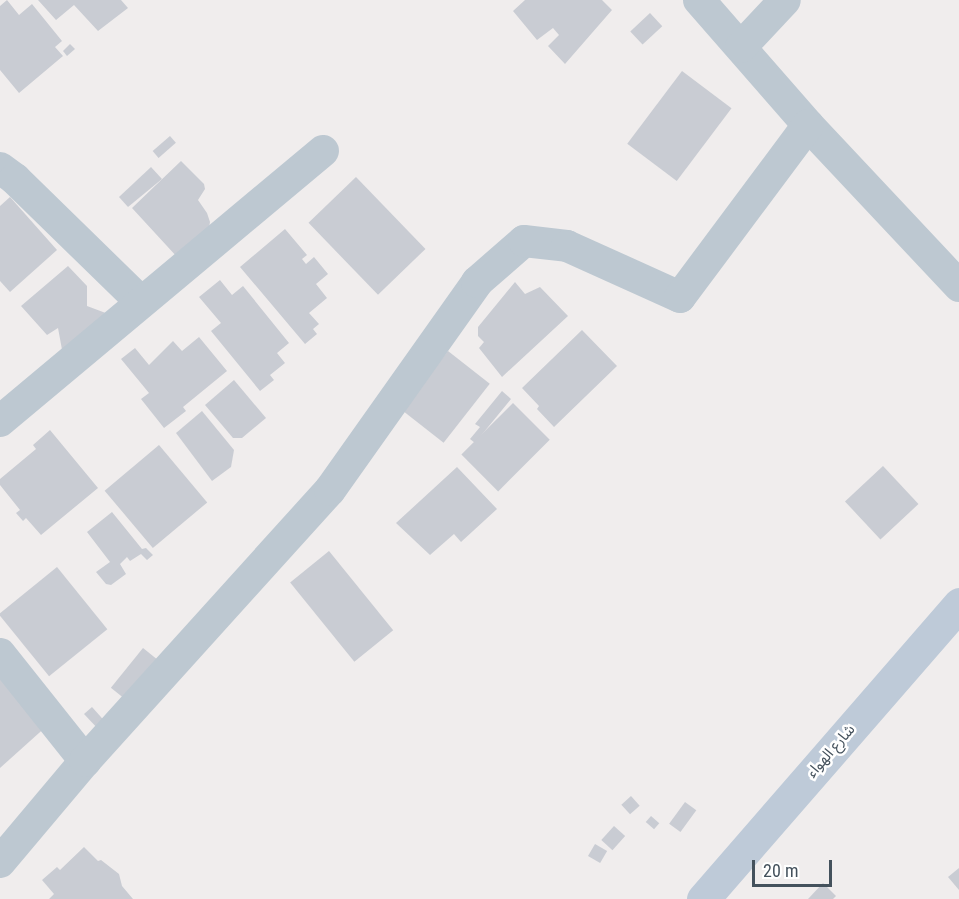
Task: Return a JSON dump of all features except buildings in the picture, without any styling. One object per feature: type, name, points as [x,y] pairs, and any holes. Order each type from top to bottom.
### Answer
[{"type":"street","points":[[699,0],[808,125],[959,286]]},
{"type":"street","points":[[741,47],[785,0]]},
{"type":"street","points":[[0,862],[85,761],[330,490],[477,282],[524,241],[567,246],[680,297],[808,125]]},
{"type":"street","points":[[0,421],[323,150]]},
{"type":"street","points":[[0,168],[141,302]]},
{"type":"street","name":"شارع الهواء","points":[[703,899],[959,604]]},
{"type":"street","points":[[0,654],[85,761]]}]
